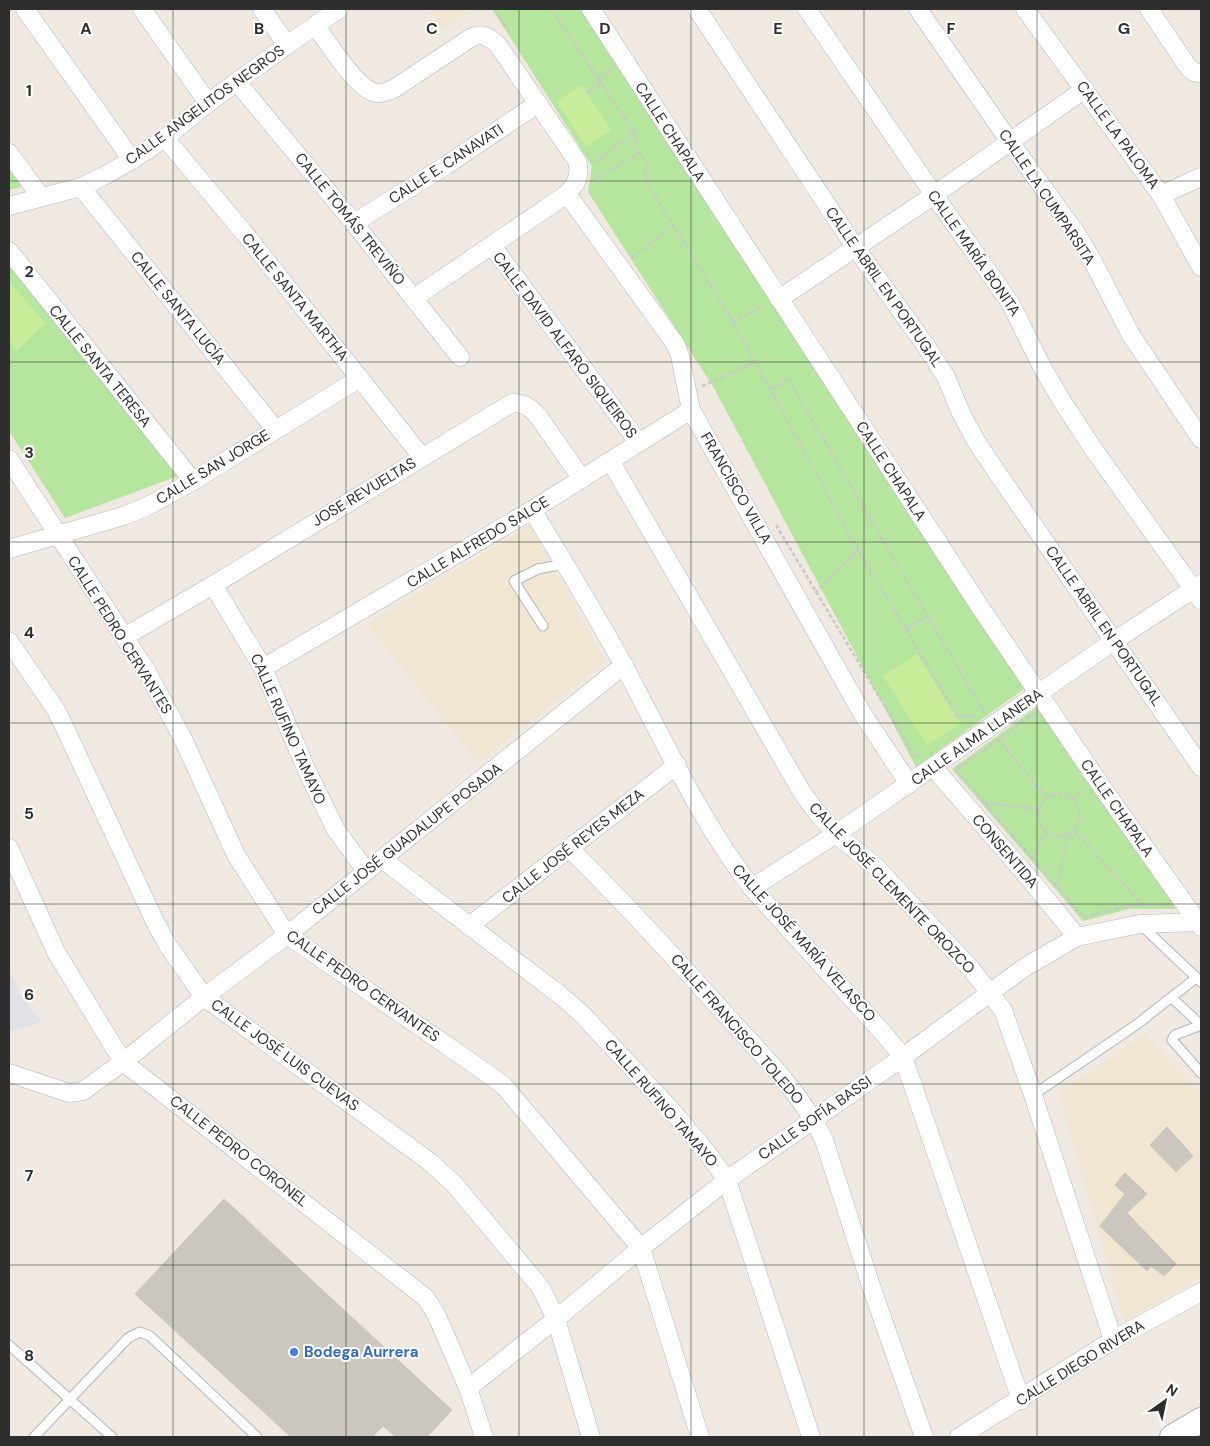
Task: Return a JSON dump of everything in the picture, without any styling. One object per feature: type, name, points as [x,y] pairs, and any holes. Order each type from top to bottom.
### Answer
[{"type":"main road","points":[[1172,1437],[1201,1420]]},
{"type":"street","points":[[25,9],[132,160]]},
{"type":"street","points":[[142,9],[208,103]]},
{"type":"street","points":[[262,9],[287,45]]},
{"type":"street","name":"CALLE ANGELITOS NEGROS","points":[[9,206],[81,187],[132,160],[165,138],[208,103],[339,9]]},
{"type":"street","name":"CALLE CHAPALA","points":[[591,9],[772,302],[1039,695],[1200,924]]},
{"type":"street","name":"CALLE ABRIL EN PORTUGAL","points":[[697,9],[855,248],[926,346],[946,377],[961,413],[976,441],[1201,767]]},
{"type":"street","name":"CALLE MARÍA BONITA","points":[[807,9],[934,195],[1012,304],[1041,365],[1065,406],[1199,591]]},
{"type":"street","name":"CALLE LA CUMPARSITA","points":[[918,9],[1076,233],[1131,336],[1201,439]]},
{"type":"street","name":"CALLE LA PALOMA","points":[[1025,9],[1161,195],[1201,267]]},
{"type":"street","points":[[1149,9],[1188,67],[1194,72],[1201,73]]},
{"type":"street","points":[[315,25],[351,73],[364,86],[376,93],[386,92],[395,88],[477,35],[487,36],[498,45],[577,161],[579,176],[575,186],[567,194],[414,298]]},
{"type":"street","name":"CALLE TOMÁS TREVIÑO","points":[[237,82],[354,223],[460,357]]},
{"type":"street","points":[[772,302],[934,195],[1085,89]]},
{"type":"street","name":"CALLE E. CANAVATI","points":[[354,223],[445,166],[537,104]]},
{"type":"street","name":"CALLE SANTA MARTHA","points":[[165,138],[245,234],[422,457]]},
{"type":"street","points":[[9,153],[41,197]]},
{"type":"street","points":[[1161,195],[1201,177]]},
{"type":"street","name":"CALLE SANTA LUCÍA","points":[[81,187],[275,429]]},
{"type":"street","name":"FRANCISCO VILLA","points":[[567,194],[676,345],[691,410],[862,713],[909,784]]},
{"type":"street","name":"CALLE DAVID ALFARO SIQUEIROS","points":[[492,246],[639,443]]},
{"type":"street","name":"CALLE SANTA TERESA","points":[[9,251],[193,481]]},
{"type":"street","name":"CALLE SAN JORGE","points":[[9,548],[123,516],[146,507],[193,481],[360,378]]},
{"type":"street","name":"JOSE REVUELTAS","points":[[124,637],[512,403],[522,403],[530,407],[582,479]]},
{"type":"street","name":"CALLE ALFREDO SALCE","points":[[263,668],[532,510],[691,410]]},
{"type":"street","name":"CALLE PEDRO CERVANTES","points":[[9,459],[165,703],[236,855],[287,935],[504,1086],[641,1248],[700,1437]]},
{"type":"street","name":"CALLE JOSÉ CLEMENTE OROZCO","points":[[611,462],[786,766],[809,801],[836,834],[875,866],[991,993],[1003,1010],[1034,1095],[1113,1340]]},
{"type":"street","name":"CALLE JOSÉ MARÍA VELASCO","points":[[532,510],[624,665],[710,828],[732,863],[752,888],[903,1057],[1021,1400]]},
{"type":"street","name":"CALLE RUFINO TAMAYO","points":[[213,585],[263,668],[307,771],[336,830],[366,871]]},
{"type":"street","name":"CALLE ALMA LLANERA","points":[[752,888],[909,784],[928,760],[1039,695],[1114,641],[1199,591]]},
{"type":"street","name":"CALLE JOSÉ LUIS CUEVAS","points":[[9,641],[60,717],[156,924],[167,944],[204,996],[447,1176],[541,1288],[556,1319],[592,1437]]},
{"type":"street","name":"CALLE JOSÉ GUADALUPE POSADA","points":[[9,1073],[70,1093],[83,1091],[123,1062],[204,996],[287,935],[624,665]]},
{"type":"street","name":"CONSENTIDA","points":[[928,760],[1028,877],[1076,937]]},
{"type":"street","name":"CALLE JOSÉ REYES MEZA","points":[[469,926],[676,765]]},
{"type":"street","name":"CALLE PEDRO CORONEL","points":[[9,848],[56,952],[123,1062],[420,1291],[435,1311],[468,1388],[484,1437]]},
{"type":"street","name":"CALLE FRANCISCO TOLEDO","points":[[570,849],[614,892],[732,1021],[798,1096],[814,1120],[824,1140],[871,1286],[924,1437]]},
{"type":"street","name":"CALLE RUFINO TAMAYO","points":[[382,859],[560,995],[581,1014],[674,1113],[708,1154],[727,1180],[810,1437]]},
{"type":"street","name":"CALLE SOFÍA BASSI","points":[[468,1388],[727,1180],[903,1057],[1025,968],[1076,937],[1140,924],[1200,924]]},
{"type":"street","name":"CALLE DIEGO RIVERA","points":[[959,1437],[1021,1400],[1113,1340],[1201,1292]]},
{"type":"lane","points":[[543,626],[514,581],[538,569],[565,564]]},
{"type":"lane","points":[[1034,1095],[1199,980],[1140,924]]},
{"type":"lane","points":[[1172,998],[1201,1025],[1174,1034],[1172,1040],[1201,1073]]},
{"type":"lane","points":[[34,1437],[128,1338],[134,1334],[145,1333],[258,1437]]},
{"type":"lane","points":[[9,1345],[112,1437]]},
{"type":"path","points":[[498,9],[495,10],[510,34]]},
{"type":"path","points":[[551,9],[635,133],[635,148],[640,152],[647,164],[644,178],[733,322],[858,550],[957,717],[986,715],[788,379],[771,389]]},
{"type":"path","points":[[598,78],[612,69]]},
{"type":"path","points":[[586,92],[601,83]]},
{"type":"path","points":[[593,162],[635,133]]},
{"type":"path","points":[[584,186],[640,152]]},
{"type":"path","points":[[631,258],[674,226]]},
{"type":"path","points":[[733,322],[772,302]]},
{"type":"path","points":[[697,388],[755,362]]},
{"type":"path","points":[[776,524],[815,593],[916,758],[928,760]]},
{"type":"path","points":[[815,593],[858,550]]},
{"type":"path","points":[[906,629],[927,616]]},
{"type":"path","points":[[1039,710],[1089,783],[1174,905],[1126,906],[1083,917],[956,770],[1039,710]]},
{"type":"path","points":[[998,739],[1047,798]]},
{"type":"path","points":[[1073,800],[1089,783]]},
{"type":"path","points":[[1060,794],[1073,800],[1080,812],[1080,818],[1074,830],[1068,834],[1055,836],[1047,832],[1040,823],[1039,809],[1042,803],[1047,798],[1060,794]]},
{"type":"path","points":[[985,803],[1039,809]]},
{"type":"path","points":[[1074,830],[1143,906]]},
{"type":"path","points":[[1032,858],[1047,832]]},
{"type":"path","points":[[1057,887],[1068,834]]},
{"type":"shaded area","points":[[428,9],[473,9],[443,30]]},
{"type":"shaded area","points":[[530,525],[605,662],[478,762],[367,624]]},
{"type":"shaded area","points":[[9,968],[20,994],[42,1022],[9,1032]]},
{"type":"shaded area","points":[[1145,1034],[1201,1094],[1201,1276],[1124,1322],[1059,1093]]},
{"type":"green space","points":[[492,9],[588,9],[1028,686],[916,767],[714,388],[588,192],[592,166]]},
{"type":"green space","points":[[582,85],[611,130],[586,147],[556,101]]},
{"type":"green space","points":[[9,159],[28,185],[9,190]]},
{"type":"green space","points":[[9,259],[181,475],[65,518],[9,431]]},
{"type":"green space","points":[[9,281],[45,323],[17,351],[9,342]]},
{"type":"green space","points":[[917,654],[961,723],[927,745],[883,676]]},
{"type":"green space","points":[[1041,704],[1183,909],[1129,909],[1083,921],[952,769]]},
{"type":"building","points":[[1167,1127],[1193,1156],[1176,1172],[1150,1145]]},
{"type":"building","points":[[1125,1173],[1147,1194],[1127,1213],[1176,1264],[1164,1276],[1151,1266],[1147,1271],[1100,1226],[1125,1194],[1115,1185]]},
{"type":"building","name":"Bodega Aurrera","points":[[224,1199],[452,1410],[427,1437],[396,1437],[383,1426],[372,1437],[291,1437],[135,1294]]},
{"type":"place","name":"Bodega Aurrera","points":[[294,1352]]}]
